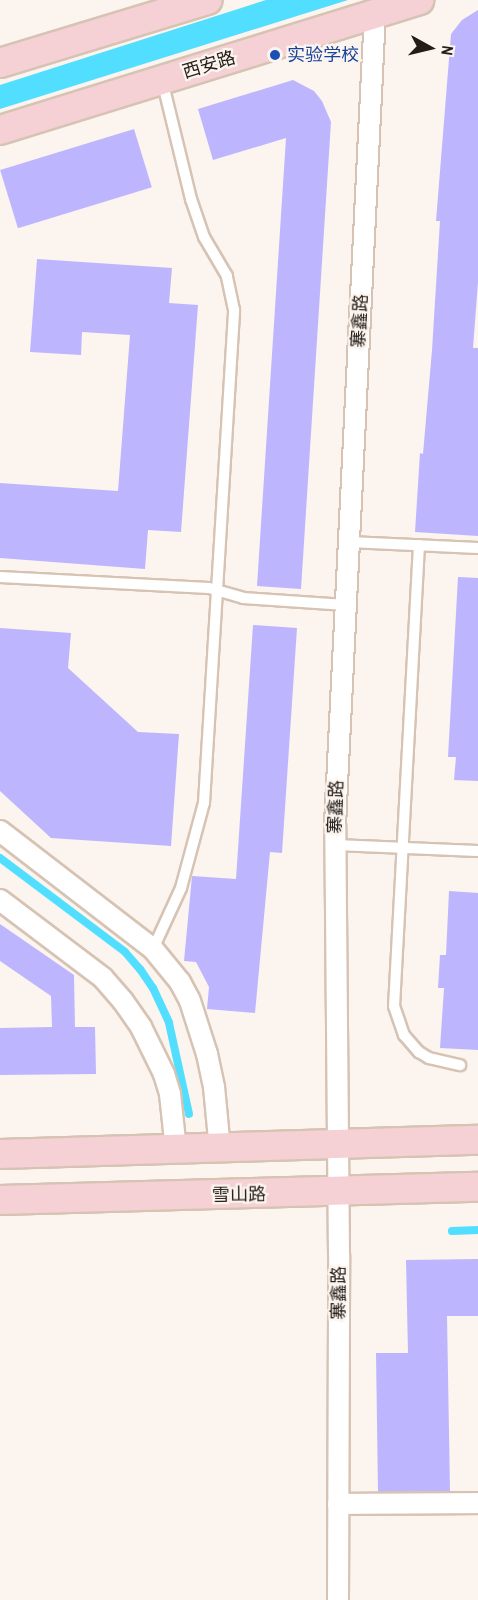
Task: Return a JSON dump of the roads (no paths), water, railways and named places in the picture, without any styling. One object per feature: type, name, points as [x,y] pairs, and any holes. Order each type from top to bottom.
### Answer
[{"type":"main road","points":[[0,63],[208,0]]},
{"type":"main road","name":"西安路","points":[[0,130],[419,0]]},
{"type":"main road","points":[[0,1154],[338,1146],[478,1140]]},
{"type":"main road","name":"雪山路","points":[[0,1200],[478,1187]]},
{"type":"street","name":"寨鑫路","points":[[338,1600],[338,1146],[335,845],[375,14]]},
{"type":"street","points":[[0,831],[153,949],[167,964],[190,1001],[214,1087],[220,1149]]},
{"type":"street","points":[[0,900],[103,978],[123,1001],[141,1027],[164,1074],[170,1094],[176,1150]]},
{"type":"street","points":[[338,1504],[478,1503]]},
{"type":"lane","points":[[153,949],[181,888],[204,803],[234,310],[227,276],[204,237],[191,199],[162,80]]},
{"type":"lane","points":[[349,542],[478,548]]},
{"type":"lane","points":[[419,545],[394,1006],[404,1035],[419,1052],[429,1058],[460,1065]]},
{"type":"lane","points":[[0,577],[218,590],[243,598],[346,605]]},
{"type":"lane","points":[[335,845],[478,851]]},
{"type":"water","points":[[266,0],[348,0],[0,109],[0,85]]},
{"type":"waterway","points":[[0,858],[125,952],[140,969],[153,988],[169,1023],[189,1114]]},
{"type":"waterway","points":[[452,1231],[478,1230]]},
{"type":"place","name":"实验学校","points":[[275,55]]}]
